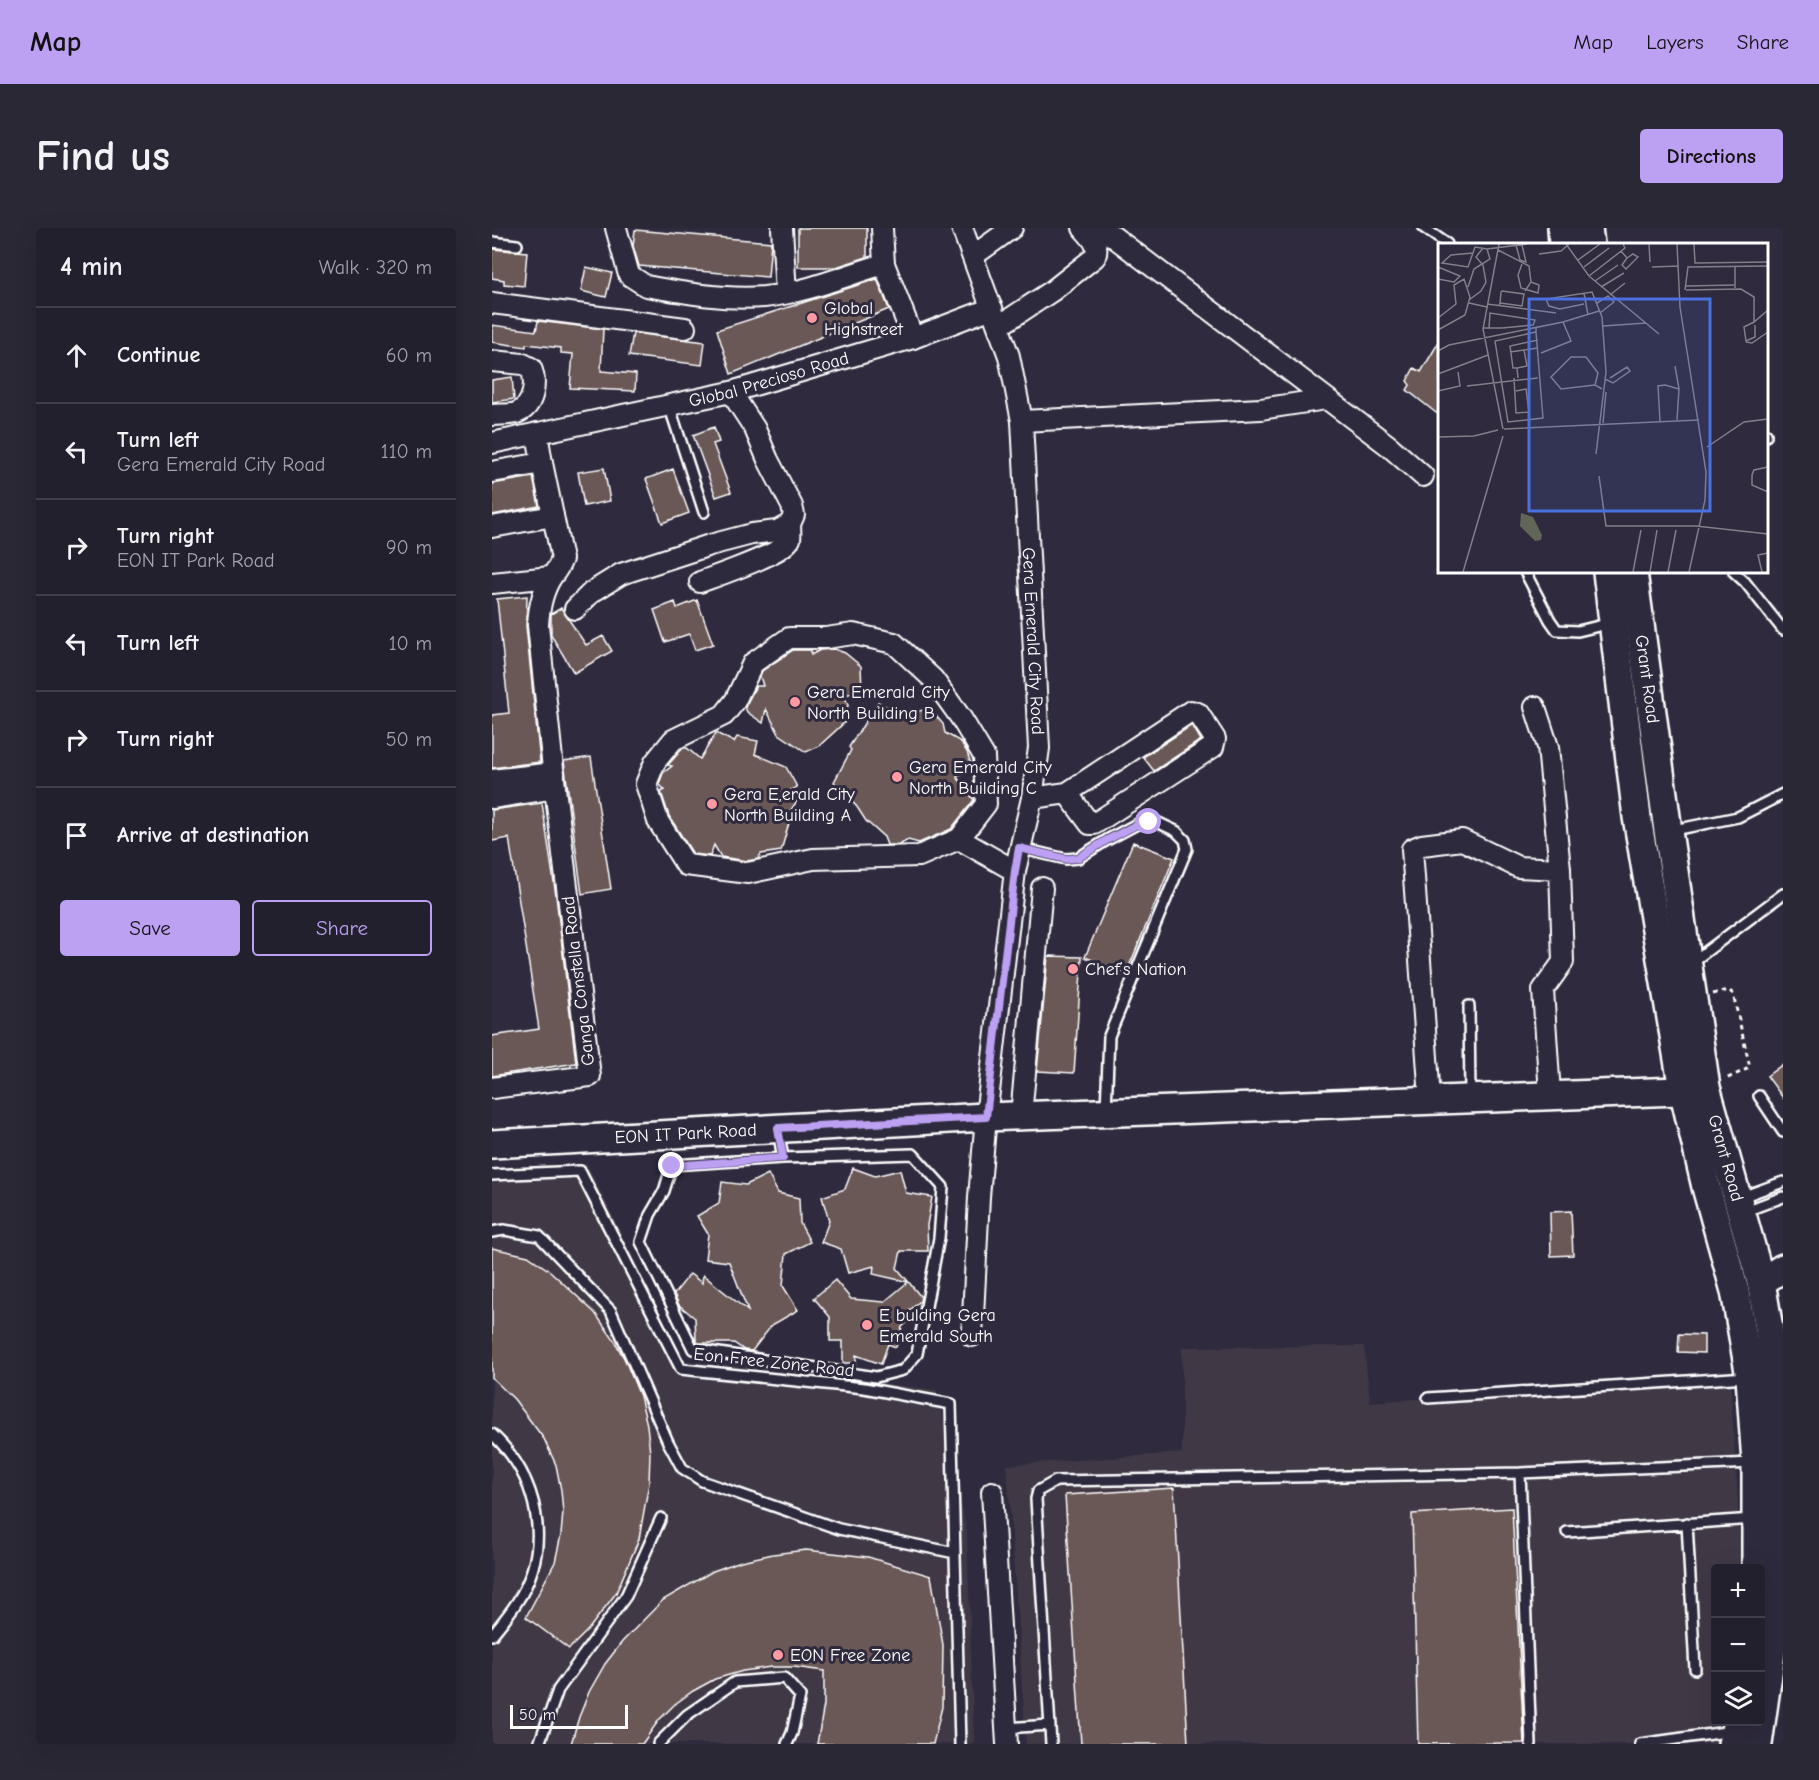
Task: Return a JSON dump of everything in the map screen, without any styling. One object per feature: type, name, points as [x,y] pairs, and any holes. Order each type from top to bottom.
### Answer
[{"type":"main road","points":[[1562,228],[1563,243]]},
{"type":"main road","points":[[1588,228],[1590,243]]},
{"type":"main road","name":"Grant Road","points":[[1606,573],[1637,817],[1705,1086],[1739,1206],[1772,1275],[1769,1329],[1775,1379],[1781,1496],[1775,1551],[1775,1625],[1741,1735]]},
{"type":"main road","name":"Grant Road","points":[[1633,573],[1705,1086],[1706,1187],[1735,1291],[1750,1377],[1756,1463],[1756,1564]]},
{"type":"main road","name":"EON IT Park Road","points":[[492,1144],[986,1117],[1705,1086]]},
{"type":"street","points":[[615,228],[629,275],[646,286],[714,298],[764,297],[786,293],[884,264]]},
{"type":"street","points":[[782,228],[786,293]]},
{"type":"street","points":[[882,228],[884,264],[913,338]]},
{"type":"street","points":[[962,228],[996,317]]},
{"type":"street","points":[[973,256],[1012,228]]},
{"type":"street","name":"Global Precioso Road","points":[[492,443],[731,392],[913,338],[996,317],[1052,291],[1095,257],[1096,244],[1083,228]]},
{"type":"street","points":[[1102,228],[1389,446],[1423,476]]},
{"type":"street","points":[[492,303],[685,328]]},
{"type":"street","name":"Gera Emerald City Road","points":[[972,1336],[979,1197],[986,1117],[1015,871],[1032,798],[1039,748],[1022,421],[1010,356],[996,317]]},
{"type":"street","points":[[492,361],[523,364],[531,368],[534,377],[534,393],[518,412],[492,415]]},
{"type":"street","points":[[700,582],[766,556],[786,544],[790,538],[790,524],[794,515],[792,506],[755,429],[731,392]]},
{"type":"street","points":[[1022,421],[1262,409],[1326,399]]},
{"type":"street","name":"Ganga Constella Road","points":[[492,1088],[590,1076],[554,781],[538,625],[539,605],[562,559],[537,433]]},
{"type":"street","points":[[492,472],[542,463]]},
{"type":"street","points":[[492,527],[553,516]]},
{"type":"street","points":[[575,609],[592,592],[621,574],[710,545],[752,534],[777,531],[790,524]]},
{"type":"street","points":[[492,583],[551,577]]},
{"type":"street","points":[[853,634],[894,643],[933,679],[961,718],[984,756],[986,804],[959,839],[919,856],[813,859],[748,873],[686,865],[658,821],[646,784],[655,762],[673,740],[724,715],[735,701],[753,663],[789,638],[826,638],[853,634]]},
{"type":"street","points":[[1535,707],[1548,747],[1560,869],[1563,962],[1543,990],[1550,1094]]},
{"type":"street","points":[[1032,798],[1067,794],[1191,711],[1198,713],[1215,739],[1213,747],[1094,824],[1090,824],[1067,794]]},
{"type":"street","points":[[492,780],[554,781]]},
{"type":"street","points":[[492,798],[554,781]]},
{"type":"street","points":[[959,839],[1015,871]]},
{"type":"street","points":[[1430,1099],[1412,849],[1422,845],[1462,840],[1518,867],[1560,869]]},
{"type":"street","points":[[1021,1116],[1042,945],[1042,888]]},
{"type":"street","points":[[1006,944],[1042,945]]},
{"type":"street","points":[[992,1492],[1006,1736]]},
{"type":"lane","points":[[1424,228],[1446,243]]},
{"type":"lane","points":[[492,242],[517,244]]},
{"type":"lane","points":[[669,405],[704,512]]},
{"type":"lane","points":[[1526,573],[1557,630],[1578,631],[1613,623]]},
{"type":"lane","points":[[1735,573],[1783,630]]},
{"type":"lane","points":[[1668,831],[1738,817],[1783,794]]},
{"type":"lane","points":[[1019,848],[1066,859],[1078,858],[1136,825],[1149,822],[1159,823],[1176,831],[1185,840],[1187,849],[1109,1036],[1106,1112]]},
{"type":"lane","points":[[1687,966],[1783,894]]},
{"type":"lane","points":[[1468,1006],[1470,1097]]},
{"type":"lane","points":[[1759,1096],[1783,1132]]},
{"type":"lane","points":[[778,1128],[783,1158]]},
{"type":"lane","points":[[913,1154],[943,1187],[939,1238],[917,1354],[903,1370],[876,1377],[693,1349],[641,1242],[650,1215],[664,1191],[672,1166],[783,1158],[913,1154]]},
{"type":"lane","name":"Eon Free Zone Road","points":[[492,1174],[580,1171],[681,1369],[864,1388],[951,1404],[960,1744]]},
{"type":"lane","points":[[1739,1206],[1783,1182]]},
{"type":"lane","points":[[1739,1206],[1783,1197]]},
{"type":"lane","points":[[492,1232],[504,1230],[539,1236],[611,1311],[668,1442],[682,1468],[702,1481],[839,1529],[955,1552]]},
{"type":"lane","points":[[1428,1398],[1750,1377]]},
{"type":"lane","points":[[492,1434],[505,1446],[527,1481],[534,1501],[537,1522],[534,1563],[527,1583],[518,1601],[492,1635]]},
{"type":"lane","points":[[1051,1744],[1036,1499],[1038,1491],[1056,1481],[1520,1473],[1756,1463]]},
{"type":"lane","points":[[1520,1473],[1531,1744]]},
{"type":"lane","points":[[539,1744],[558,1690],[626,1596],[660,1518]]},
{"type":"lane","points":[[1567,1532],[1756,1519]]},
{"type":"lane","points":[[1687,1524],[1695,1669]]},
{"type":"lane","points":[[658,1744],[687,1715],[735,1682],[784,1678],[800,1696],[788,1744]]},
{"type":"lane","name":"Eon Free Zone Road","points":[[952,1744],[960,1722]]},
{"type":"lane","points":[[1006,1736],[1050,1725]]},
{"type":"lane","points":[[1640,1744],[1741,1735]]},
{"type":"path","points":[[1705,1086],[1749,1068],[1733,994],[1729,990],[1723,990],[1710,995]]},
{"type":"shaded area","name":"EON Free Zone","points":[[587,1164],[684,1360],[937,1390],[967,1532],[974,1744],[492,1744],[492,1167]]},
{"type":"shaded area","points":[[1364,1346],[1370,1402],[1730,1378],[1742,1564],[1711,1564],[1711,1726],[1718,1726],[1716,1744],[1026,1744],[1007,1465],[1182,1453],[1182,1347]]},
{"type":"building","points":[[798,228],[867,228],[867,257],[836,267],[798,267]]},
{"type":"building","points":[[635,230],[771,242],[768,277],[639,266],[633,246]]},
{"type":"building","points":[[492,249],[527,252],[524,286],[504,284],[504,280],[492,278]]},
{"type":"building","points":[[586,267],[612,273],[606,297],[581,291]]},
{"type":"building","name":"Global Highstreet","points":[[877,279],[889,309],[731,374],[717,330]]},
{"type":"building","points":[[538,321],[603,329],[601,371],[636,374],[635,391],[570,388],[573,354],[561,353],[561,348],[526,344],[526,347],[492,342],[492,325],[536,331]]},
{"type":"building","points":[[633,333],[705,342],[702,365],[629,356]]},
{"type":"building","points":[[1438,343],[1438,414],[1407,390],[1410,385],[1407,381],[1414,368],[1421,372]]},
{"type":"building","points":[[512,377],[514,399],[492,402],[492,380]]},
{"type":"building","points":[[714,427],[719,442],[713,444],[731,492],[716,497],[693,435]]},
{"type":"building","points":[[604,468],[610,501],[584,506],[578,472]]},
{"type":"building","points":[[673,469],[689,513],[662,523],[646,479]]},
{"type":"building","points":[[533,477],[539,506],[492,515],[492,484]]},
{"type":"building","points":[[527,596],[526,626],[540,762],[492,768],[492,715],[509,713],[497,599]]},
{"type":"building","points":[[697,600],[713,644],[695,650],[689,634],[665,642],[654,610],[675,602],[677,608]]},
{"type":"building","points":[[561,608],[586,645],[603,636],[612,651],[574,673],[551,635],[551,614]]},
{"type":"building","name":"Gera Emerald City North Building B","points":[[834,649],[845,653],[861,666],[862,691],[844,695],[848,705],[845,722],[819,746],[806,752],[779,734],[766,709],[763,723],[747,712],[745,707],[756,686],[763,686],[760,676],[762,671],[793,650],[811,650],[811,655],[820,650]]},
{"type":"building","name":"Gera Emerald City North Building C","points":[[878,702],[904,716],[929,708],[943,724],[945,733],[961,742],[972,767],[957,777],[974,800],[951,829],[919,843],[908,840],[899,845],[887,845],[884,837],[866,821],[857,807],[834,782],[851,750],[849,747]]},
{"type":"building","points":[[1192,725],[1201,740],[1154,771],[1143,757]]},
{"type":"building","name":"Gera E,erald City North Building A","points":[[716,733],[734,742],[737,737],[758,741],[755,754],[786,767],[797,787],[791,790],[797,801],[785,819],[789,823],[781,851],[761,854],[758,859],[747,861],[721,857],[714,845],[710,856],[693,854],[669,816],[661,792],[665,790],[659,784],[663,773],[672,766],[668,765],[683,748],[687,748],[700,759]]},
{"type":"building","points":[[591,757],[611,889],[582,894],[564,761]]},
{"type":"building","points":[[542,803],[556,896],[576,1063],[492,1076],[492,1036],[539,1029],[509,838],[492,841],[492,810]]},
{"type":"building","points":[[1133,842],[1174,858],[1126,974],[1085,957]]},
{"type":"building","points":[[1048,956],[1082,957],[1074,1073],[1037,1071]]},
{"type":"building","points":[[1783,1064],[1783,1098],[1767,1076]]},
{"type":"building","points":[[853,1168],[875,1176],[900,1170],[906,1193],[932,1197],[927,1225],[928,1251],[901,1251],[897,1268],[921,1297],[920,1301],[910,1310],[915,1316],[902,1327],[896,1347],[888,1344],[881,1364],[856,1355],[856,1363],[843,1363],[843,1341],[830,1341],[830,1317],[814,1298],[835,1280],[851,1299],[884,1302],[908,1282],[873,1274],[874,1266],[848,1273],[841,1249],[821,1242],[829,1221],[822,1197],[845,1189]]},
{"type":"building","points":[[768,1174],[778,1193],[799,1198],[800,1223],[810,1242],[786,1254],[783,1286],[798,1310],[772,1325],[752,1351],[744,1350],[734,1343],[698,1343],[695,1318],[679,1305],[674,1294],[690,1274],[702,1283],[703,1275],[748,1311],[729,1262],[705,1259],[708,1234],[697,1216],[719,1203],[722,1182],[746,1185]]},
{"type":"building","points":[[1571,1211],[1573,1255],[1551,1256],[1550,1212]]},
{"type":"building","points":[[492,1248],[528,1256],[550,1271],[595,1313],[625,1360],[640,1396],[647,1425],[650,1453],[649,1483],[639,1539],[616,1593],[588,1630],[569,1649],[526,1617],[555,1562],[563,1512],[561,1490],[556,1465],[544,1439],[514,1399],[492,1378]]},
{"type":"building","points":[[1679,1334],[1704,1335],[1704,1353],[1678,1352]]},
{"type":"building","points":[[1174,1488],[1188,1744],[1081,1744],[1065,1495]]},
{"type":"building","points":[[1512,1508],[1524,1743],[1418,1744],[1412,1514]]},
{"type":"building","name":"EON Free Zone","points":[[806,1550],[868,1557],[931,1576],[943,1645],[942,1707],[933,1744],[817,1744],[824,1705],[824,1671],[771,1667],[743,1671],[715,1679],[693,1691],[659,1720],[642,1744],[571,1744],[589,1692],[605,1664],[622,1642],[663,1600],[713,1571],[741,1561]]},
{"type":"place","name":"Global Highstreet","points":[[812,318]]},
{"type":"place","name":"Gera Emerald City North Building B","points":[[795,702]]},
{"type":"place","name":"Gera Emerald City North Building C","points":[[897,777]]},
{"type":"place","name":"Gera E,erald City North Building A","points":[[712,804]]},
{"type":"place","name":"Chef’s Nation","points":[[1073,969]]},
{"type":"place","name":"E bulding Gera Emerald South","points":[[867,1325]]},
{"type":"place","name":"EON Free Zone","points":[[778,1655]]},
{"type":"route","points":[[672,1166],[783,1158],[778,1128],[986,1117],[1019,848],[1066,859],[1078,858],[1136,825],[1149,822]]}]
